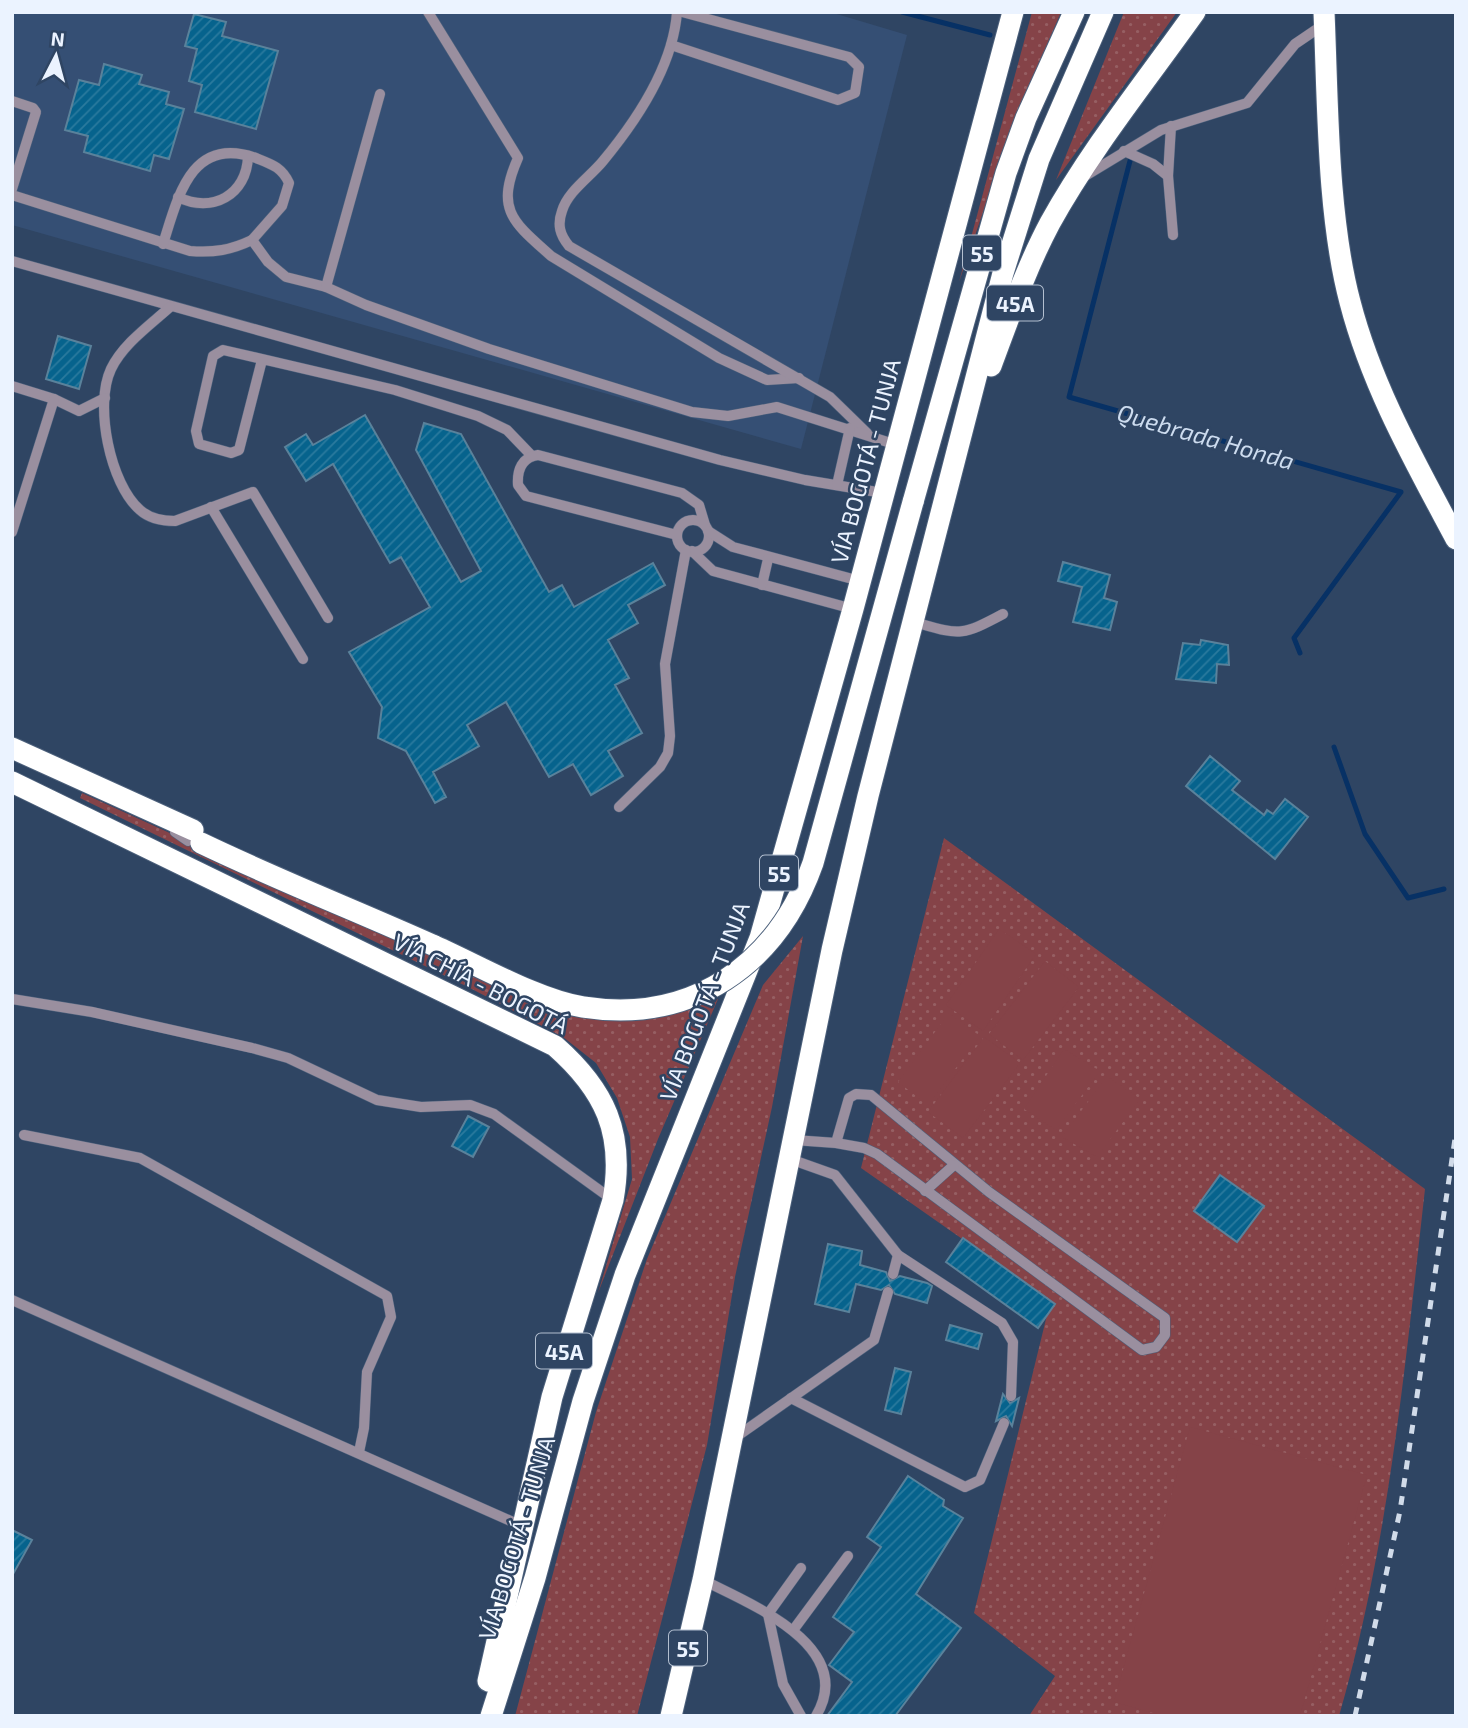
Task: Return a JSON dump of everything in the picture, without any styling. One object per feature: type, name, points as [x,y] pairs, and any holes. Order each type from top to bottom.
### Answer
[{"type":"highway","name":"VÍA BOGOTÁ - TUNJA","points":[[491,1716],[536,1578],[583,1401],[621,1287],[760,938],[853,610],[1013,12]]},
{"type":"highway","name":"55","points":[[346,906],[553,999],[581,1007],[624,1011],[658,1007],[698,995],[724,981],[762,952],[786,923],[802,894],[813,863],[1006,173],[1026,118],[1074,12]]},
{"type":"highway","name":"55","points":[[671,1716],[703,1580],[852,866],[1019,218],[1039,159],[1103,12]]},
{"type":"highway","name":"45A","points":[[958,454],[1035,252],[1075,182],[1195,12]]},
{"type":"highway","points":[[1324,18],[1331,156],[1349,300],[1379,390],[1456,539]]},
{"type":"highway","points":[[12,748],[224,855],[309,894],[346,906]]},
{"type":"highway","points":[[12,757],[193,838],[313,885],[346,906]]},
{"type":"highway","name":"VÍA CHÍA - BOGOTÁ","points":[[12,782],[555,1046],[581,1070],[597,1092],[608,1115],[617,1158],[614,1200],[566,1343],[522,1526],[481,1716]]},
{"type":"lane","points":[[428,12],[518,158],[508,184],[506,203],[510,216],[551,256],[719,358],[767,380],[799,378]]},
{"type":"lane","points":[[671,45],[838,100],[855,93],[859,67],[849,57],[679,12],[671,45],[648,98],[604,160],[568,200],[559,219],[559,230],[569,246],[837,402],[868,435]]},
{"type":"lane","points":[[1075,182],[1124,150],[1171,126],[1247,103],[1295,44],[1324,18]]},
{"type":"lane","points":[[326,286],[380,93]]},
{"type":"lane","points":[[12,101],[33,108],[36,112],[12,189]]},
{"type":"lane","points":[[1171,126],[1168,176],[1173,235]]},
{"type":"lane","points":[[1124,150],[1153,164],[1168,176]]},
{"type":"lane","points":[[12,195],[163,244],[210,253],[232,249],[253,240],[282,206],[289,183],[280,169],[248,156],[234,154],[209,159],[189,174],[178,197],[163,244]]},
{"type":"lane","points":[[178,197],[199,204],[221,201],[239,187],[245,178],[248,156]]},
{"type":"lane","points":[[253,240],[276,271],[286,277],[326,286],[376,309],[489,349],[692,412],[728,416],[777,407],[897,444]]},
{"type":"lane","points":[[12,261],[720,460],[883,494]]},
{"type":"lane","points":[[645,313],[655,297]]},
{"type":"lane","points":[[170,307],[117,358],[107,382],[105,398],[112,458],[122,485],[139,509],[154,519],[175,521],[250,491],[254,493],[328,618]]},
{"type":"lane","points":[[262,360],[239,450],[231,453],[199,444],[196,431],[215,352],[223,350],[395,390],[478,416],[507,430],[532,456],[688,495],[699,505],[709,537],[704,548],[689,551]]},
{"type":"lane","points":[[12,386],[54,399],[79,411],[105,398]]},
{"type":"lane","points":[[12,532],[54,399]]},
{"type":"lane","points":[[837,485],[850,428]]},
{"type":"lane","points":[[532,456],[521,466],[517,478],[518,485],[526,496],[677,535]]},
{"type":"lane","points":[[211,507],[303,659]]},
{"type":"lane","points":[[853,610],[713,571],[681,546],[677,535],[678,528],[694,520],[725,544],[768,559],[860,581]]},
{"type":"lane","points":[[619,807],[660,767],[668,753],[670,736],[665,664],[689,551]]},
{"type":"lane","points":[[762,585],[768,559]]},
{"type":"lane","points":[[914,622],[947,631],[966,632],[978,629],[1003,614]]},
{"type":"lane","points":[[12,999],[92,1012],[252,1048],[288,1058],[377,1100],[421,1107],[470,1105],[494,1114],[614,1200]]},
{"type":"lane","points":[[792,1150],[836,1143],[864,1147],[1142,1350],[1152,1349],[1161,1341],[1167,1329],[1165,1318],[954,1165],[928,1139],[871,1095],[856,1094],[849,1098],[836,1143]]},
{"type":"lane","points":[[24,1135],[140,1157],[387,1296],[391,1317],[367,1372],[364,1428],[359,1452]]},
{"type":"lane","points":[[792,1150],[835,1175],[898,1255],[995,1317],[1007,1328],[1014,1351],[1011,1396]]},
{"type":"lane","points":[[925,1191],[954,1165]]},
{"type":"lane","points":[[893,1273],[898,1255]]},
{"type":"lane","points":[[732,1440],[874,1340],[888,1292]]},
{"type":"lane","points":[[12,1300],[522,1526]]},
{"type":"lane","points":[[791,1398],[965,1487],[980,1480],[1004,1423]]},
{"type":"lane","points":[[794,1629],[848,1556]]},
{"type":"lane","points":[[801,1716],[783,1684],[768,1614],[802,1568]]},
{"type":"lane","points":[[703,1580],[794,1629],[810,1646],[824,1680],[824,1694],[816,1716]]},
{"type":"shaded area","points":[[12,12],[830,12],[907,35],[801,449],[12,225]]},
{"type":"shaded area","points":[[1032,12],[1061,12],[1013,125],[959,282]]},
{"type":"shaded area","points":[[1124,12],[1177,12],[1056,180]]},
{"type":"shaded area","points":[[82,793],[549,1006],[596,1019],[627,1021],[673,1013],[718,999],[658,1139],[598,1293],[632,1179],[630,1137],[617,1098],[596,1063],[563,1037],[470,988],[80,798]]},
{"type":"shaded area","points":[[944,838],[1425,1189],[1402,1388],[1383,1520],[1371,1586],[1339,1716],[1029,1716],[1055,1676],[974,1613],[1047,1315],[1055,1304],[861,1168]]},
{"type":"shaded area","points":[[999,929],[1036,954],[983,1031],[946,1005]]},
{"type":"shaded area","points":[[803,936],[772,1107],[735,1277],[707,1445],[637,1716],[515,1716],[596,1412],[647,1259],[763,985]]},
{"type":"shaded area","points":[[1045,961],[1079,987],[1023,1060],[989,1034]]},
{"type":"shaded area","points":[[949,1013],[980,1036],[928,1105],[898,1082]]},
{"type":"shaded area","points":[[984,1037],[1020,1063],[963,1138],[928,1112]]},
{"type":"shaded area","points":[[1064,1049],[1100,1071],[1056,1130],[1024,1109]]},
{"type":"shaded area","points":[[1107,1076],[1140,1099],[1097,1157],[1062,1137]]},
{"type":"shaded area","points":[[1190,1427],[1367,1475],[1300,1716],[1164,1716],[1114,1702]]},
{"type":"building","points":[[194,14],[226,22],[222,36],[278,51],[256,129],[195,112],[202,85],[189,81],[197,49],[185,46]]},
{"type":"building","points":[[104,64],[142,75],[139,84],[169,92],[166,104],[184,109],[169,159],[154,155],[150,171],[84,152],[88,136],[65,130],[79,80],[99,85]]},
{"type":"building","points":[[58,336],[91,346],[79,389],[46,379]]},
{"type":"building","points":[[365,415],[461,582],[481,571],[416,450],[424,423],[461,434],[549,592],[562,585],[574,607],[653,563],[665,585],[628,605],[638,623],[608,640],[629,678],[615,685],[642,733],[608,751],[623,776],[591,795],[573,764],[549,777],[506,702],[467,725],[479,746],[433,772],[446,797],[435,803],[406,751],[378,738],[382,707],[349,652],[430,607],[401,557],[390,563],[333,464],[306,481],[285,447],[306,434],[313,445]]},
{"type":"building","points":[[1063,562],[1110,575],[1104,598],[1117,602],[1110,630],[1073,622],[1082,587],[1058,581]]},
{"type":"building","points":[[1201,640],[1228,645],[1229,665],[1217,664],[1216,683],[1176,679],[1183,643],[1200,645]]},
{"type":"building","points":[[1210,756],[1240,781],[1232,790],[1264,815],[1267,810],[1273,814],[1285,799],[1308,817],[1275,859],[1186,786]]},
{"type":"building","points":[[468,1116],[489,1127],[473,1157],[452,1146]]},
{"type":"building","points":[[1220,1175],[1264,1206],[1237,1242],[1194,1211]]},
{"type":"building","points":[[963,1238],[1055,1304],[1038,1328],[946,1262]]},
{"type":"building","points":[[828,1244],[862,1251],[860,1265],[886,1272],[890,1281],[900,1276],[927,1283],[932,1286],[927,1303],[895,1294],[889,1285],[881,1290],[856,1284],[849,1312],[815,1304]]},
{"type":"building","points":[[950,1325],[982,1334],[978,1349],[946,1340]]},
{"type":"building","points":[[895,1368],[911,1372],[901,1414],[885,1410]]},
{"type":"building","points":[[1003,1394],[1010,1403],[1019,1398],[1012,1426],[1006,1416],[996,1421]]},
{"type":"building","points":[[908,1476],[944,1500],[943,1506],[963,1518],[916,1594],[961,1628],[895,1716],[827,1716],[852,1682],[829,1665],[854,1632],[833,1617],[881,1547],[867,1537]]},
{"type":"building","points":[[12,1530],[32,1540],[12,1576]]},
{"type":"waterway","name":"Quebrada Honda","points":[[902,12],[990,35]]},
{"type":"waterway","name":"Quebrada Honda","points":[[1132,153],[1069,397],[1401,492],[1294,638],[1300,653]]},
{"type":"waterway","name":"Quebrada Honda","points":[[1334,747],[1365,834],[1408,898],[1444,889]]},
{"type":"railway","points":[[1355,1716],[1400,1511],[1456,1132]]}]
